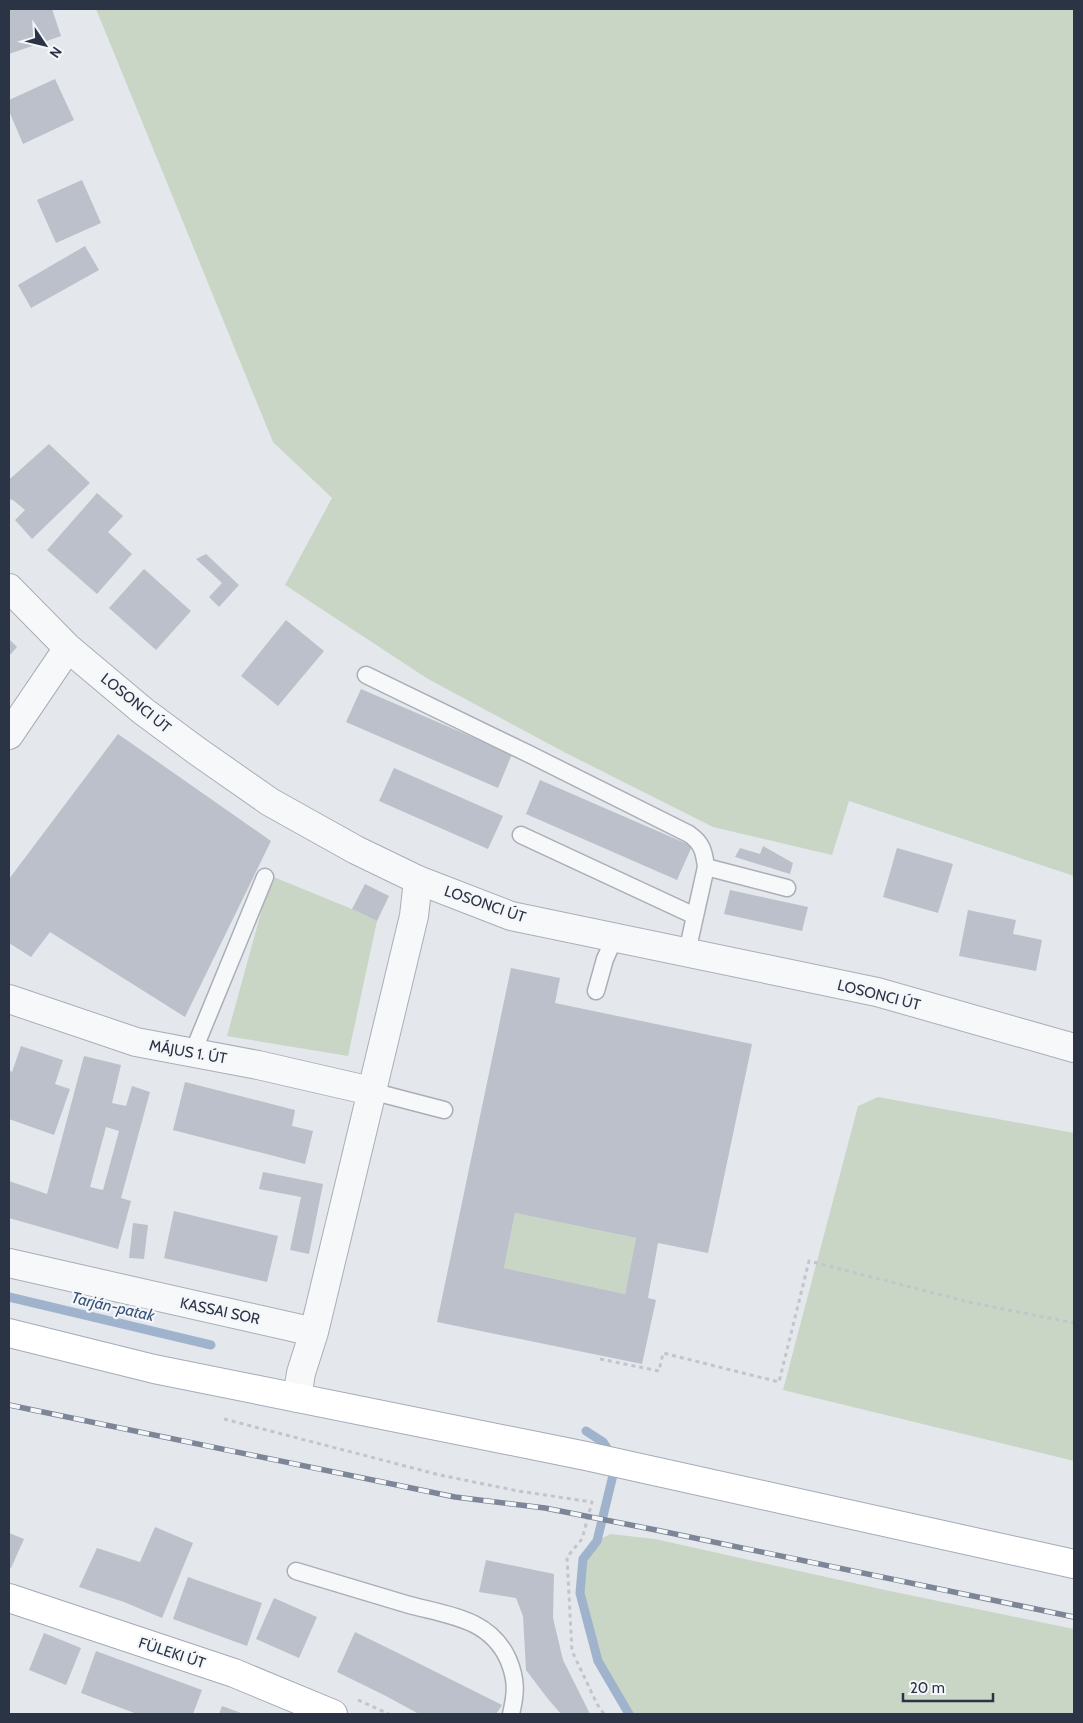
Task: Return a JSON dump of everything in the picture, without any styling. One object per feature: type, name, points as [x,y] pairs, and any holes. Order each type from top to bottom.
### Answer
[{"type":"main road","points":[[9,1333],[154,1369],[586,1456],[1074,1564]]},
{"type":"main road","name":"FÜLEKI ÚT","points":[[9,1598],[234,1673],[334,1714]]},
{"type":"street","name":"LOSONCI ÚT","points":[[9,588],[68,648],[143,711],[197,751],[270,802],[356,850],[418,880],[511,916],[877,992],[1074,1048]]},
{"type":"street","points":[[9,735],[68,648]]},
{"type":"street","points":[[297,1398],[301,1373],[314,1332],[363,1089],[414,916],[418,880]]},
{"type":"street","name":"MÁJUS 1. ÚT","points":[[9,999],[136,1042],[258,1065],[363,1089]]},
{"type":"street","name":"KASSAI SOR","points":[[9,1263],[314,1332]]},
{"type":"lane","points":[[366,675],[530,754],[689,834],[699,841],[704,852],[706,866],[687,952]]},
{"type":"lane","points":[[521,835],[695,916]]},
{"type":"lane","points":[[706,866],[787,888]]},
{"type":"lane","points":[[192,1052],[265,877]]},
{"type":"lane","points":[[596,991],[605,959],[615,937]]},
{"type":"lane","points":[[363,1089],[444,1110]]},
{"type":"lane","points":[[296,1571],[410,1605],[459,1617],[477,1625],[492,1636],[503,1649],[510,1664],[516,1689],[511,1714]]},
{"type":"path","points":[[600,1359],[658,1371],[663,1352],[779,1382],[809,1261],[972,1303],[1074,1323]]},
{"type":"path","points":[[224,1419],[440,1475],[518,1491],[592,1502],[582,1539],[567,1557],[567,1567],[572,1651],[597,1704],[604,1714]]},
{"type":"green space","points":[[96,9],[1074,9],[1074,876],[849,801],[832,855],[713,827],[564,752],[428,679],[285,585],[332,498],[273,442]]},
{"type":"green space","points":[[271,876],[377,921],[348,1056],[227,1036]]},
{"type":"green space","points":[[878,1097],[1074,1133],[1074,1461],[783,1390],[858,1106]]},
{"type":"green space","points":[[515,1213],[636,1238],[625,1294],[504,1268]]},
{"type":"green space","points":[[610,1534],[655,1539],[885,1590],[1074,1629],[1074,1714],[629,1714],[598,1661],[580,1593],[583,1559],[597,1541]]},
{"type":"building","points":[[9,9],[52,9],[61,36],[9,54]]},
{"type":"building","points":[[55,79],[74,120],[23,144],[9,111],[9,100]]},
{"type":"building","points":[[82,180],[101,223],[56,243],[37,200]]},
{"type":"building","points":[[85,246],[99,270],[31,308],[18,285]]},
{"type":"building","points":[[49,444],[90,483],[32,539],[15,520],[25,510],[9,499],[9,478]]},
{"type":"building","points":[[97,493],[123,516],[108,532],[132,554],[97,594],[47,550]]},
{"type":"building","points":[[206,554],[239,585],[219,607],[209,597],[222,583],[196,559]]},
{"type":"building","points":[[144,569],[191,611],[156,650],[109,608]]},
{"type":"building","points":[[286,620],[324,651],[278,706],[241,676]]},
{"type":"building","points":[[9,639],[17,647],[9,656]]},
{"type":"building","points":[[361,689],[512,754],[498,788],[346,722]]},
{"type":"building","points":[[118,734],[271,841],[185,1017],[50,932],[31,957],[9,943],[9,879]]},
{"type":"building","points":[[394,768],[503,816],[488,849],[379,801]]},
{"type":"building","points":[[540,780],[692,846],[677,880],[526,814]]},
{"type":"building","points":[[763,846],[793,863],[790,874],[735,857],[740,848],[760,854]]},
{"type":"building","points":[[897,848],[953,864],[938,913],[883,897]]},
{"type":"building","points":[[365,884],[389,896],[377,921],[352,909]]},
{"type":"building","points":[[730,890],[808,907],[802,931],[724,914]]},
{"type":"building","points":[[968,910],[1016,920],[1013,934],[1042,940],[1036,971],[959,956]]},
{"type":"building","points":[[511,968],[560,978],[555,1003],[752,1044],[708,1253],[658,1243],[648,1298],[656,1300],[642,1364],[437,1322]],"holes":[[[515,1213],[636,1238],[625,1294],[504,1268]]]},
{"type":"building","points":[[21,1046],[63,1060],[55,1084],[70,1089],[54,1135],[9,1119],[9,1070],[12,1072]]},
{"type":"building","points":[[84,1056],[121,1065],[112,1103],[126,1106],[132,1086],[150,1092],[121,1198],[131,1201],[118,1249],[9,1218],[9,1181],[47,1194]],"holes":[[[106,1127],[119,1131],[103,1190],[90,1187]]]},
{"type":"building","points":[[185,1082],[295,1110],[292,1126],[313,1131],[305,1164],[173,1130]]},
{"type":"building","points":[[263,1172],[323,1184],[309,1254],[290,1250],[301,1197],[259,1189]]},
{"type":"building","points":[[174,1211],[278,1236],[267,1282],[164,1258]]},
{"type":"building","points":[[133,1223],[148,1225],[144,1259],[129,1258]]},
{"type":"building","points":[[155,1527],[193,1543],[162,1618],[124,1602],[79,1587],[97,1548],[140,1562]]},
{"type":"building","points":[[9,1533],[24,1539],[11,1568],[9,1567]]},
{"type":"building","points":[[486,1560],[554,1574],[553,1618],[563,1660],[590,1714],[561,1714],[526,1670],[523,1616],[516,1598],[479,1592]]},
{"type":"building","points":[[188,1577],[262,1603],[247,1646],[173,1619]]},
{"type":"building","points":[[274,1598],[317,1617],[299,1658],[256,1639]]},
{"type":"building","points":[[355,1632],[502,1705],[496,1714],[419,1714],[337,1672]]},
{"type":"building","points":[[44,1633],[81,1648],[66,1685],[29,1670]]},
{"type":"building","points":[[96,1651],[202,1690],[193,1714],[137,1714],[81,1693]]},
{"type":"building","points":[[222,1706],[244,1714],[219,1714]]},
{"type":"waterway","name":"Tarján-patak","points":[[9,1297],[211,1345]]},
{"type":"waterway","name":"Tarján-patak","points":[[586,1431],[603,1442],[613,1457],[614,1471],[597,1541],[583,1559],[580,1593],[598,1661],[629,1714]]},
{"type":"railway","points":[[9,1405],[455,1497],[545,1508],[656,1530],[1074,1617]]}]
